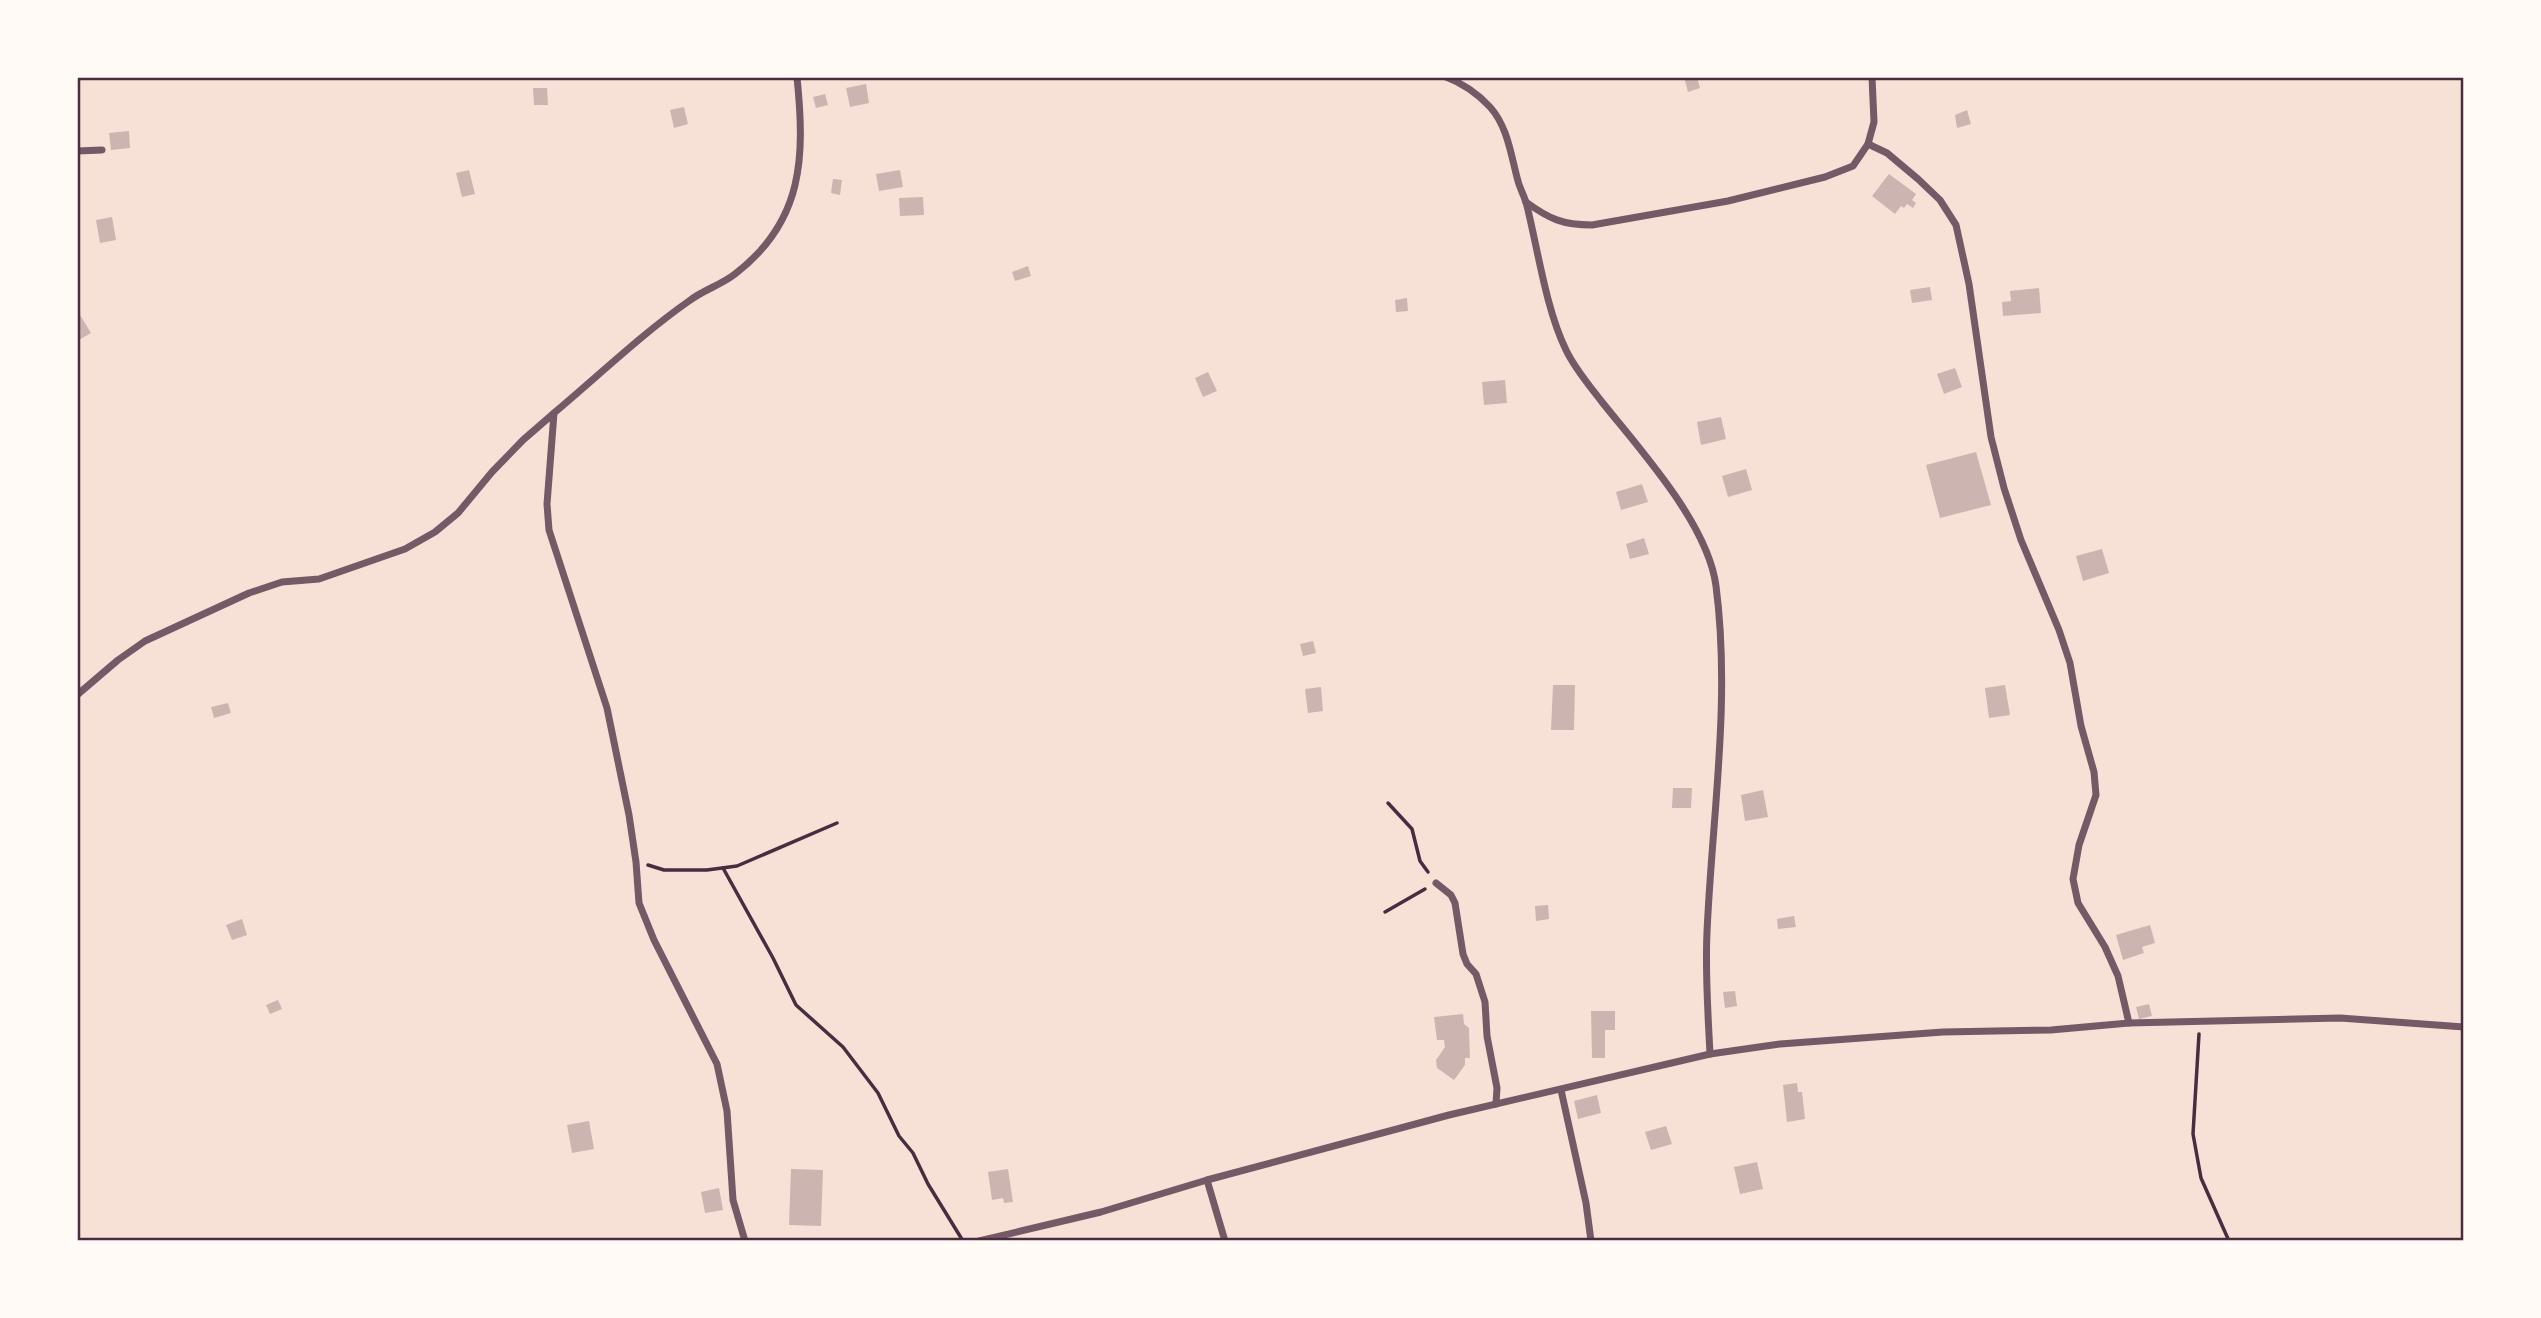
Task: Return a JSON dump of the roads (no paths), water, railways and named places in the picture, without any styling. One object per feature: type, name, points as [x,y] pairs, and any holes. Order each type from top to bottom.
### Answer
[{"type":"street","points":[[77,695],[145,641],[249,593],[282,582],[318,579],[405,549],[435,532],[458,513],[523,440],[691,299],[732,276],[750,262],[785,219],[796,187],[800,152],[797,77]]},
{"type":"street","points":[[1446,77],[1461,83],[1490,107],[1504,128],[1565,349],[1581,376],[1686,513],[1704,544],[1716,583],[1721,678],[1720,741],[1707,934],[1706,985],[1710,1054]]},
{"type":"street","points":[[1526,201],[1541,213],[1571,225],[1619,221],[1728,201],[1825,177],[1853,166],[1868,144],[1874,121],[1872,77]]},
{"type":"street","points":[[1868,144],[1887,153],[1918,179],[1940,200],[1956,225],[1969,284],[1991,437],[2021,540],[2070,663],[2081,726],[2094,772],[2096,795],[2078,845],[2073,879],[2078,903],[2105,947],[2118,975],[2129,1023]]},
{"type":"street","points":[[77,151],[102,150]]},
{"type":"street","points":[[554,413],[547,504],[549,530],[607,708],[636,862],[639,903],[654,940],[717,1064],[727,1111],[733,1200],[745,1241]]},
{"type":"street","points":[[1436,883],[1451,895],[1455,902],[1462,954],[1476,974],[1482,993],[1497,1088],[1496,1104]]},
{"type":"street","points":[[979,1241],[1101,1212],[1207,1180],[1496,1104],[1710,1054],[1780,1044],[1943,1032],[2050,1030],[2129,1023],[2340,1018],[2464,1027]]},
{"type":"street","points":[[1561,1090],[1586,1203],[1591,1241]]},
{"type":"street","points":[[1207,1180],[1225,1241]]}]
